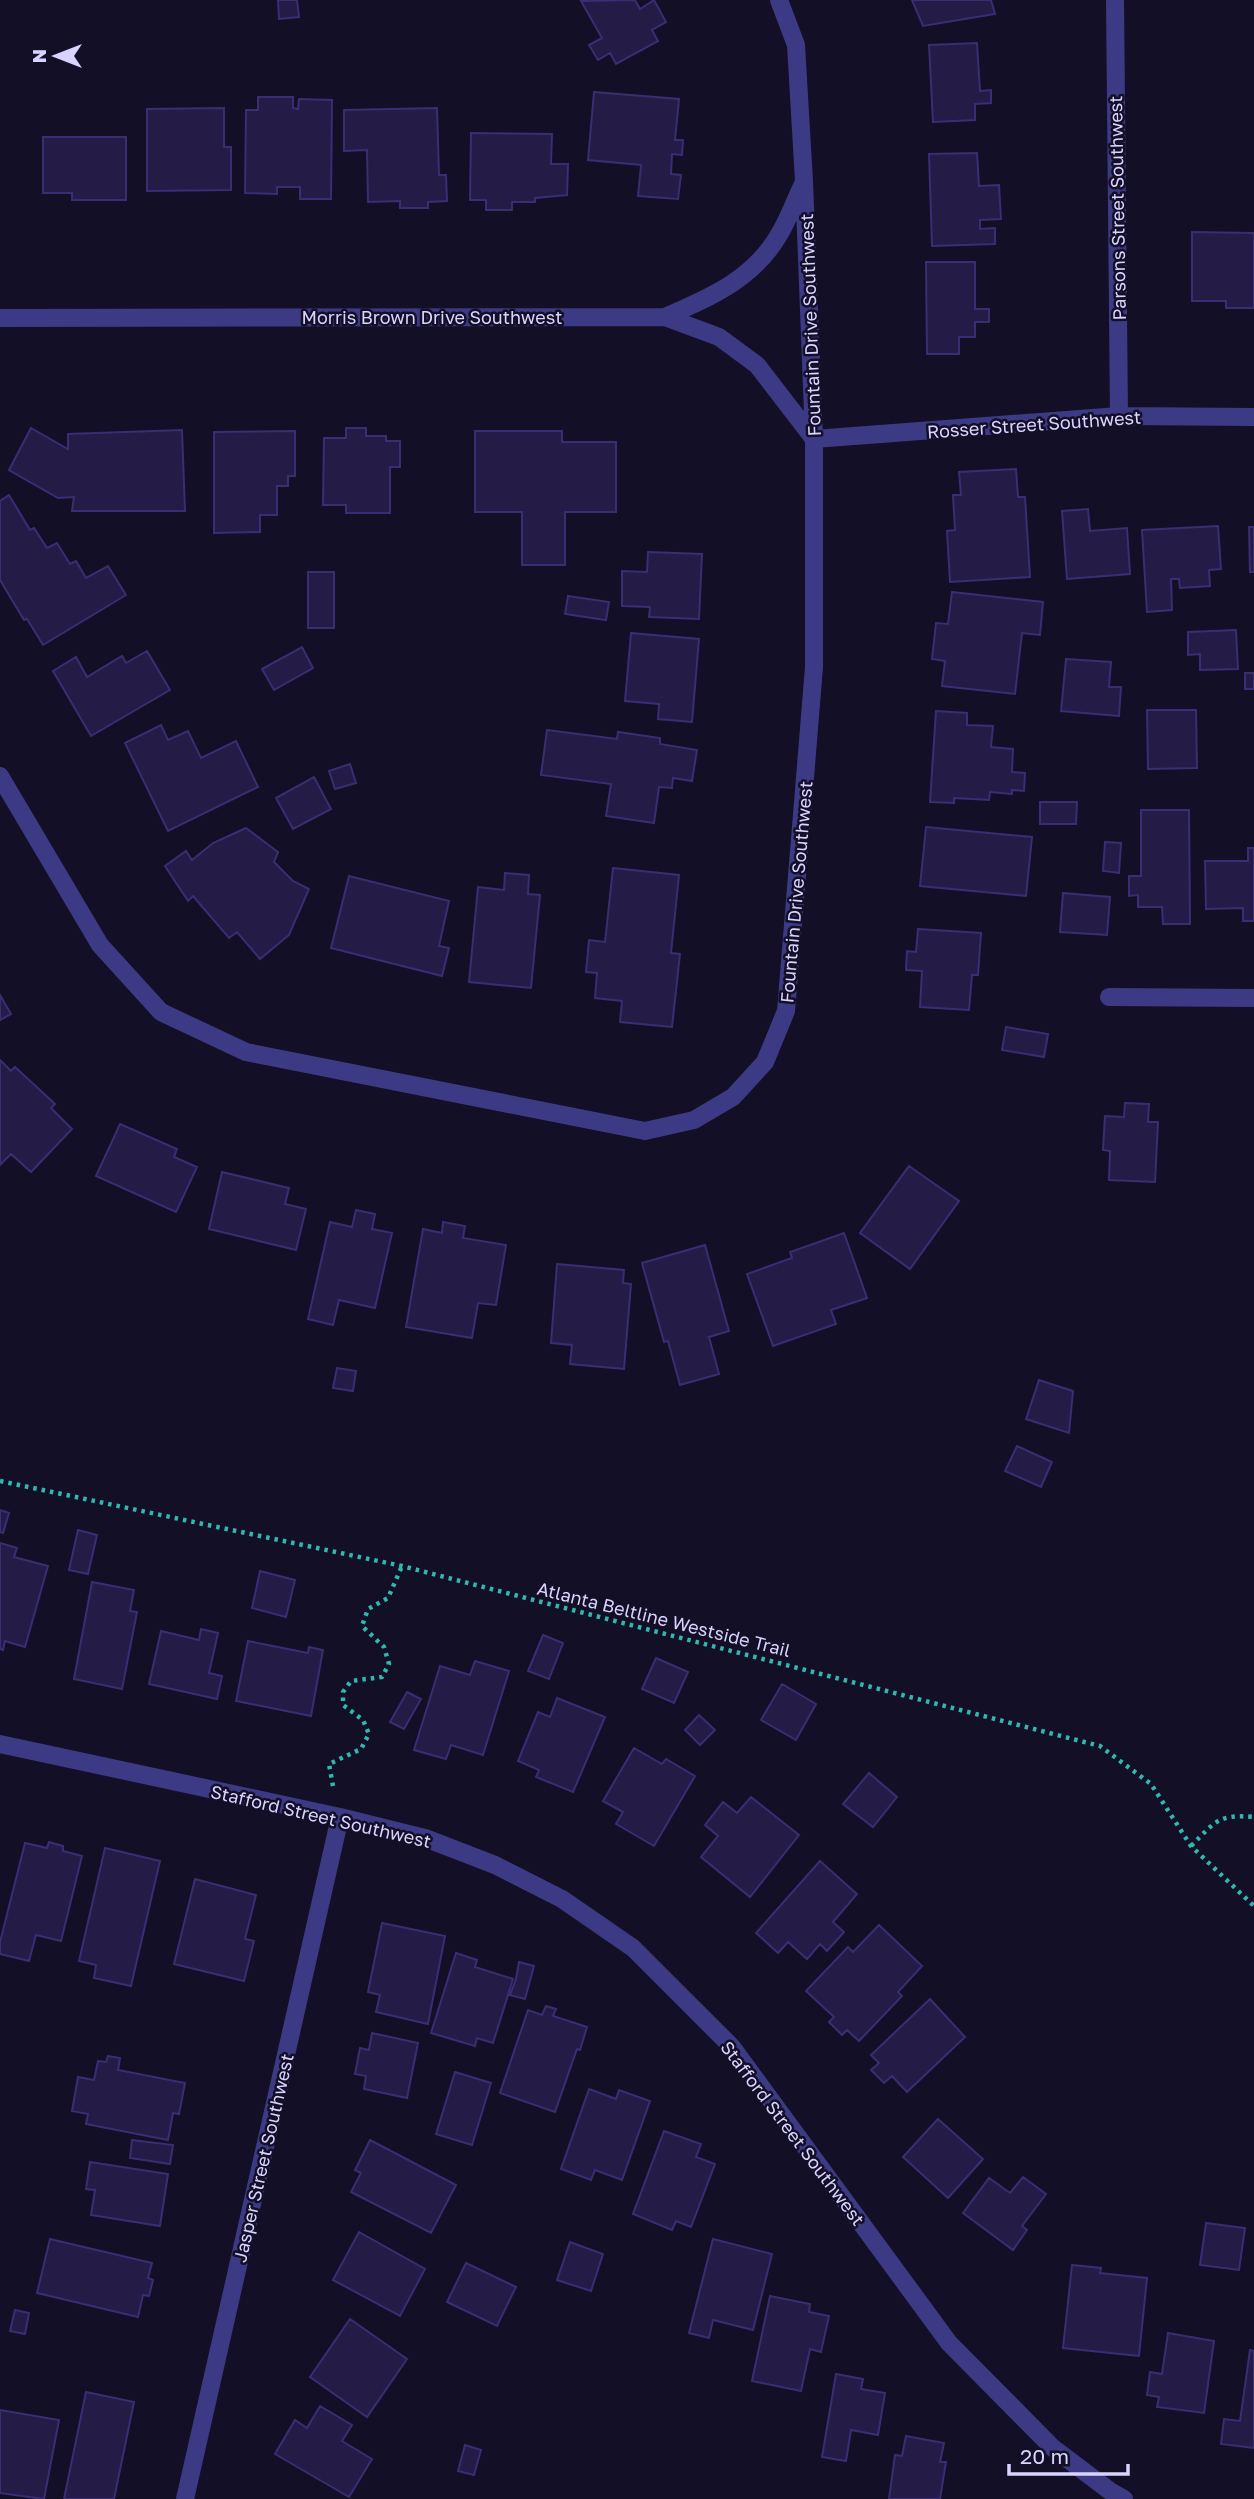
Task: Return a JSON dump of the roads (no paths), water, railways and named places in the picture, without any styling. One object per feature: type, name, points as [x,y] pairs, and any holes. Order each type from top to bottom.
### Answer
[{"type":"street","name":"Fountain Drive Southwest","points":[[0,776],[100,945],[161,1012],[246,1052],[645,1131],[694,1120],[733,1097],[765,1062],[786,1010],[814,667],[814,439],[804,181],[796,45],[779,0]]},
{"type":"street","name":"Parsons Street Southwest","points":[[1115,0],[1119,416]]},
{"type":"street","points":[[665,317],[716,295],[753,268],[780,234],[804,181]]},
{"type":"street","name":"Morris Brown Drive Southwest","points":[[0,318],[665,317],[719,337],[757,365],[814,439]]},
{"type":"street","name":"Rosser Street Southwest","points":[[814,439],[1119,416],[1254,417]]},
{"type":"street","points":[[1110,997],[1254,998]]},
{"type":"street","name":"Stafford Street Southwest","points":[[0,1744],[340,1817],[425,1839],[495,1864],[562,1899],[633,1948],[732,2047],[949,2343],[1053,2448],[1124,2499]]},
{"type":"street","name":"Jasper Street Southwest","points":[[185,2499],[340,1817]]}]
